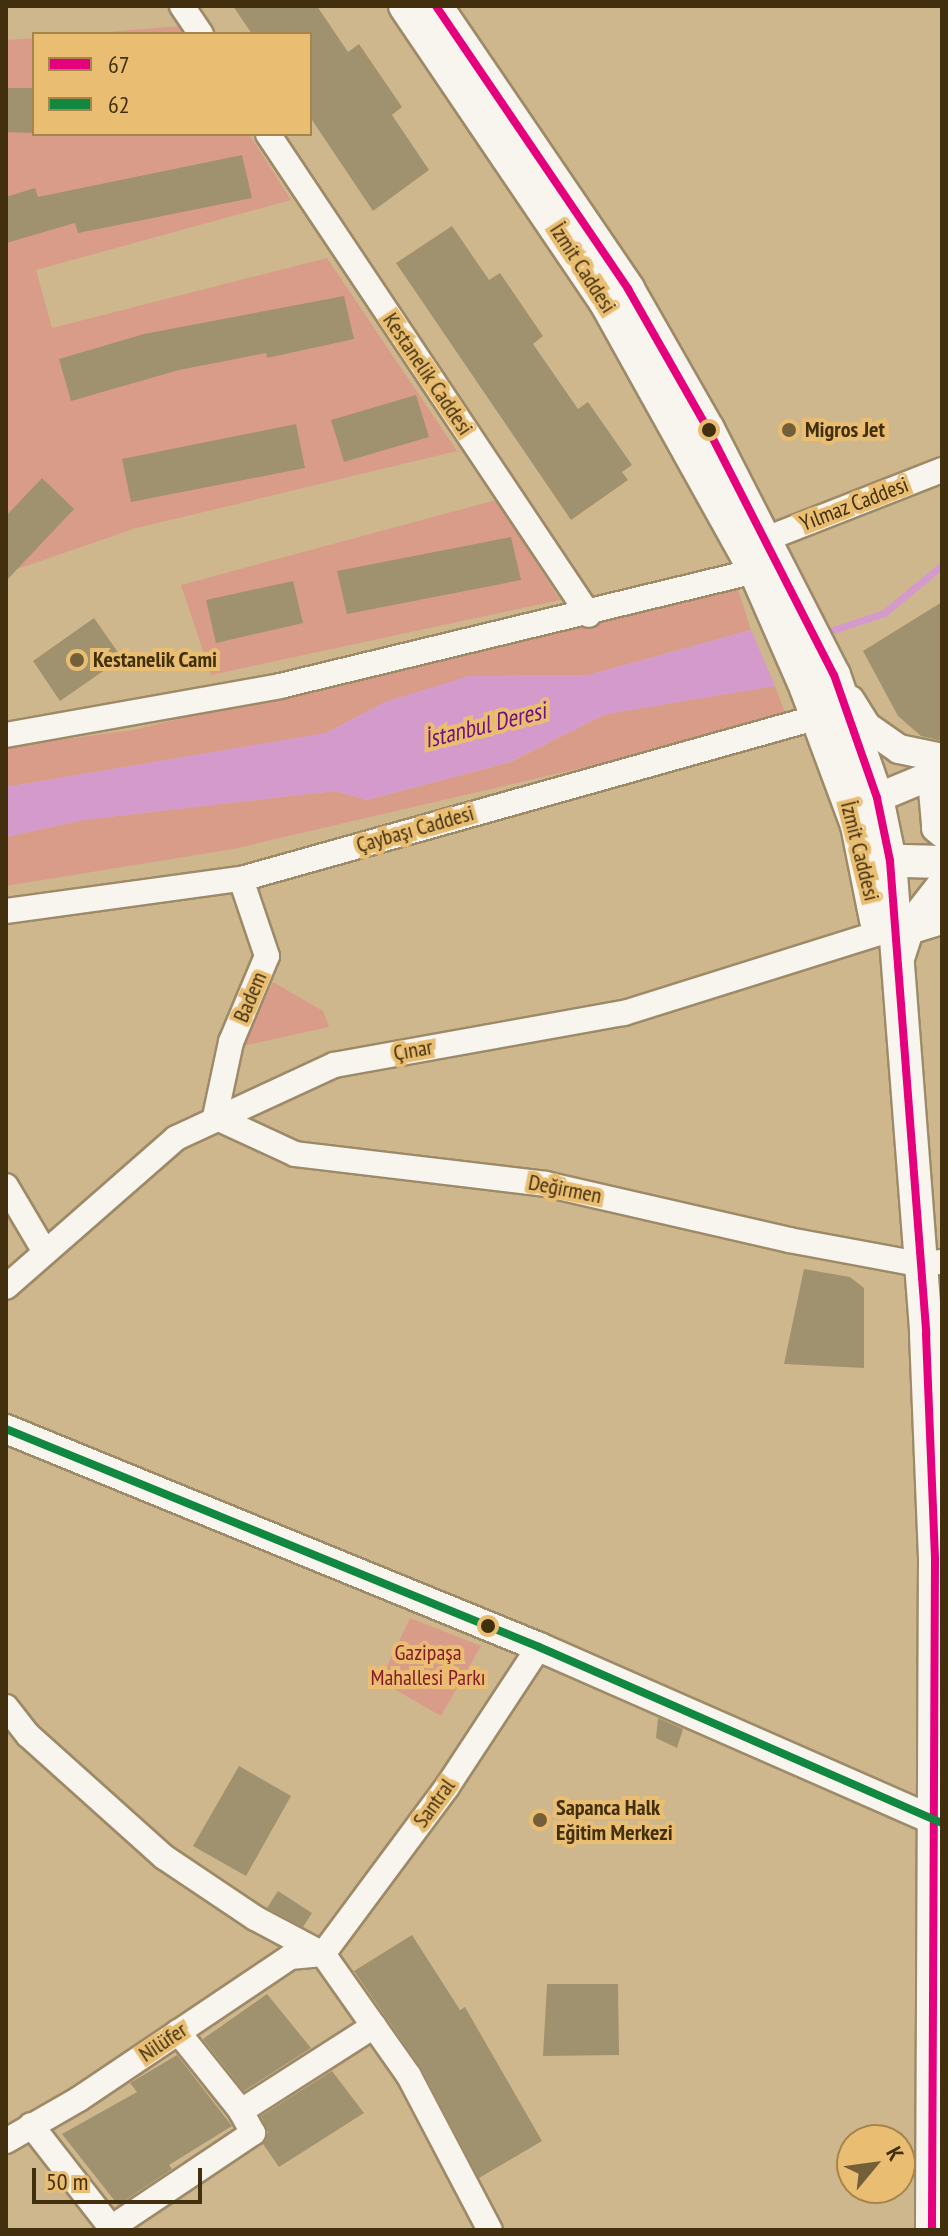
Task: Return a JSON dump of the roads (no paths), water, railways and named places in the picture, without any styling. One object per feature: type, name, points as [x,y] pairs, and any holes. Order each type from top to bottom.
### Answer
[{"type":"main road","name":"İzmit Caddesi","points":[[405,6],[606,303],[755,571],[781,596]]},
{"type":"main road","name":"İzmit Caddesi","points":[[436,6],[628,289],[766,539],[781,596],[819,693],[857,825],[878,861],[892,933],[900,1041]]},
{"type":"main road","name":"İzmit Caddesi","points":[[819,693],[877,798],[878,861],[895,966],[900,1041]]},
{"type":"main road","points":[[878,861],[942,862]]},
{"type":"main road","points":[[895,966],[892,933],[942,887]]},
{"type":"main road","points":[[900,1041],[930,1263],[926,1334],[935,1559],[935,2226]]},
{"type":"street","points":[[182,6],[200,32]]},
{"type":"street","name":"Kestanelik Caddesi","points":[[269,136],[589,615]]},
{"type":"street","name":"Yılmaz Caddesi","points":[[766,539],[942,470]]},
{"type":"street","points":[[6,735],[280,686],[589,615],[755,571]]},
{"type":"street","points":[[819,693],[899,749],[942,758]]},
{"type":"street","name":"Çaybaşı Caddesi","points":[[6,911],[241,879],[819,693]]},
{"type":"street","points":[[857,825],[877,798],[942,771]]},
{"type":"street","points":[[942,781],[933,790],[936,828],[942,833]]},
{"type":"street","name":"Badem","points":[[215,1117],[231,1042],[267,956],[241,879]]},
{"type":"street","name":"Çınar","points":[[6,1287],[176,1138],[215,1117],[334,1065],[624,1013],[892,933],[942,922]]},
{"type":"street","name":"Değirmen","points":[[215,1117],[295,1154],[545,1184],[930,1263]]},
{"type":"street","points":[[6,1186],[45,1252]]},
{"type":"street","points":[[6,1429],[539,1647],[937,1822]]},
{"type":"street","name":"Santral","points":[[323,1954],[447,1787],[539,1647]]},
{"type":"street","points":[[6,1707],[28,1735],[164,1857],[255,1918],[323,1954],[374,2026],[440,2130],[490,2230]]},
{"type":"street","name":"Nilüfer","points":[[6,2141],[290,1957],[323,1954]]},
{"type":"street","points":[[241,2111],[374,2026]]},
{"type":"street","points":[[31,2125],[112,2229],[253,2133],[241,2111],[178,2032]]},
{"type":"water","points":[[751,630],[775,686],[606,714],[510,762],[367,800],[335,791],[83,820],[6,837],[6,787],[326,733],[385,702],[469,676],[588,675]]},
{"type":"waterway","name":"İstanbul Deresi","points":[[824,633],[884,613],[942,565]]},
{"type":"place","name":"Migros Jet","points":[[789,430]]},
{"type":"place","name":"Kestanelik Cami","points":[[77,660]]},
{"type":"place","name":"Sapanca Halk Eğitim Merkezi","points":[[540,1820]]},
{"type":"park label","name":"Gazipaşa Mahallesi Parkı","points":[[428,1664]]}]
